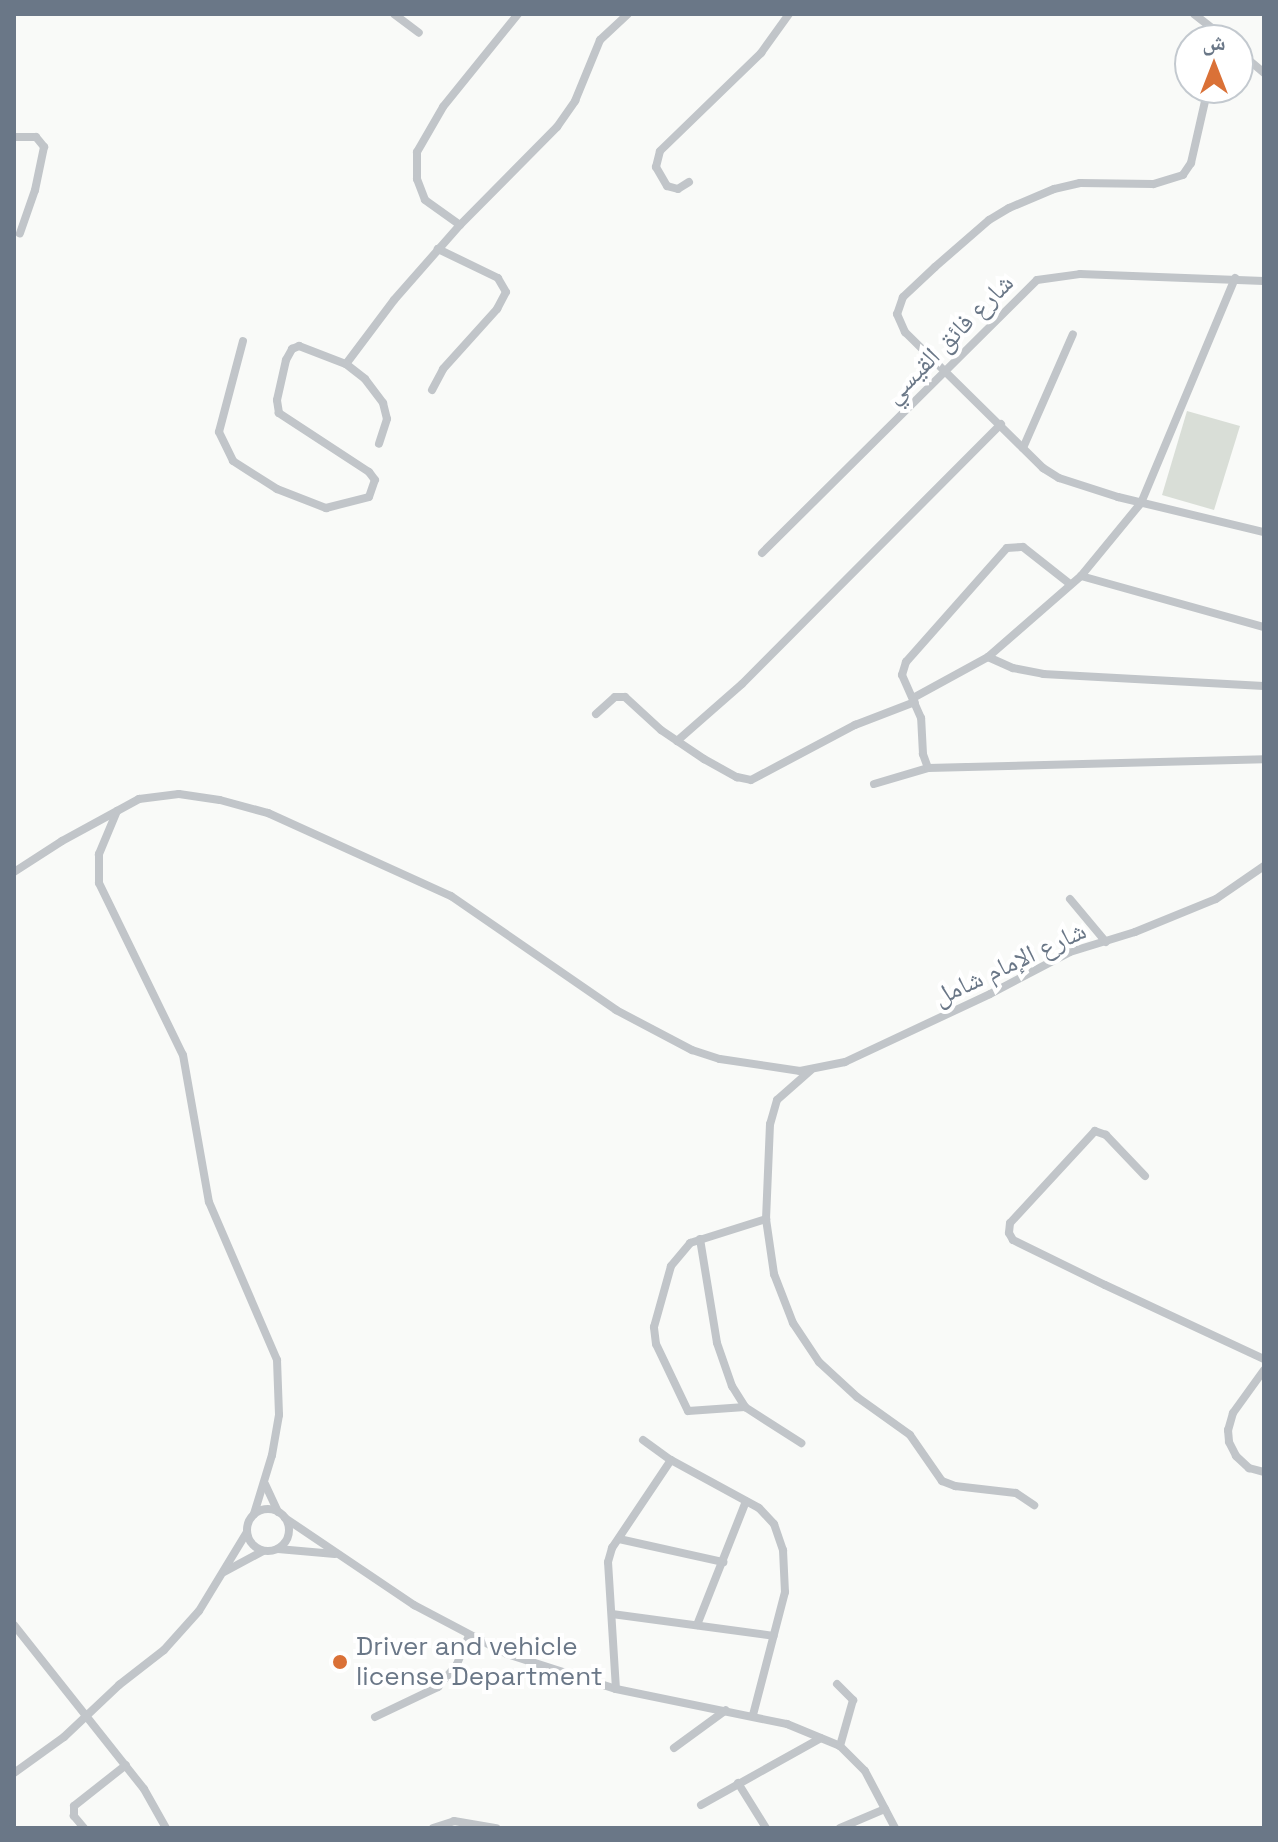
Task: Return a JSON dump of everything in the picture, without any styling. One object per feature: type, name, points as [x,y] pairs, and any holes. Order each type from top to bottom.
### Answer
[{"type":"street","points":[[394,14],[419,33]]},
{"type":"street","points":[[460,225],[425,200],[417,179],[417,152],[443,107],[518,14]]},
{"type":"street","points":[[346,364],[394,300],[438,249],[557,127],[575,101],[600,40],[628,14]]},
{"type":"street","points":[[689,182],[678,189],[667,186],[656,167],[660,151],[761,53],[789,14]]},
{"type":"street","points":[[1204,104],[1191,163],[1183,175],[1167,183],[1080,183],[1028,199],[989,220],[903,297],[897,314],[898,323],[1023,448],[1059,478],[1141,503],[1264,532]]},
{"type":"street","points":[[14,137],[36,137],[44,147],[35,190],[20,233]]},
{"type":"street","points":[[432,390],[443,369],[497,309],[506,292],[498,278],[438,249]]},
{"type":"street","name":"شارع فائق القيسي","points":[[762,553],[1031,285],[1046,277],[1080,274],[1264,281]]},
{"type":"street","points":[[596,714],[615,697],[625,697],[677,741],[737,777],[758,779],[844,731],[914,700],[988,657],[1081,576],[1141,503],[1235,278]]},
{"type":"street","points":[[1023,448],[1073,334]]},
{"type":"street","points":[[243,341],[219,432],[227,452],[241,468],[277,489],[326,508],[369,497],[375,480],[369,472],[285,419],[277,410],[286,360],[295,347],[346,364],[365,379],[383,403],[387,419],[379,444]]},
{"type":"street","points":[[677,741],[742,684],[1001,424]]},
{"type":"street","points":[[928,768],[914,700],[902,675],[906,662],[1003,550],[1012,545],[1023,547],[1070,584]]},
{"type":"street","points":[[1081,576],[1264,627]]},
{"type":"street","points":[[988,657],[1013,668],[1043,674],[1264,686]]},
{"type":"street","points":[[874,784],[928,768],[1264,759]]},
{"type":"street","points":[[14,872],[139,799],[179,794],[268,813],[451,896],[616,1010],[692,1050],[765,1068],[811,1070]]},
{"type":"street","points":[[14,1773],[87,1715],[183,1631],[247,1532],[265,1484],[280,1402],[277,1360],[209,1202],[183,1055],[99,883],[99,854],[117,811]]},
{"type":"street","name":"شارع الإمام شامل","points":[[811,1070],[845,1062],[1004,988],[1070,952],[1106,942],[1216,899],[1264,866]]},
{"type":"street","points":[[1070,899],[1106,942]]},
{"type":"street","points":[[811,1070],[777,1100],[770,1124],[766,1219],[774,1274],[793,1323],[819,1362],[857,1397],[910,1435],[942,1481],[955,1486],[1016,1493],[1034,1505]]},
{"type":"street","points":[[1145,1176],[1103,1133],[1095,1131],[1010,1223],[1009,1233],[1013,1240],[1264,1359]]},
{"type":"street","points":[[745,1407],[688,1411],[656,1344],[654,1327],[671,1266],[690,1243],[766,1219]]},
{"type":"street","points":[[700,1239],[717,1343],[732,1386],[745,1407],[801,1443]]},
{"type":"street","points":[[1264,1370],[1233,1413],[1228,1437],[1231,1448],[1243,1464],[1264,1472]]},
{"type":"street","points":[[643,1440],[671,1460],[759,1508],[774,1524],[783,1550],[785,1592],[753,1715]]},
{"type":"street","points":[[616,1689],[608,1562],[619,1539],[671,1460]]},
{"type":"street","points":[[265,1484],[290,1529],[287,1541],[278,1549]]},
{"type":"street","points":[[697,1625],[746,1501]]},
{"type":"street","points":[[254,1514],[266,1509],[282,1515],[336,1554],[469,1636],[507,1654],[616,1689],[753,1715],[840,1746],[865,1771],[895,1828]]},
{"type":"street","points":[[247,1532],[249,1541],[263,1551]]},
{"type":"street","points":[[619,1539],[723,1562]]},
{"type":"street","points":[[223,1572],[263,1551],[278,1549],[336,1554]]},
{"type":"street","points":[[612,1614],[774,1636]]},
{"type":"street","points":[[14,1625],[126,1765],[153,1802],[166,1828]]},
{"type":"street","points":[[375,1717],[438,1687],[457,1664],[469,1636]]},
{"type":"street","points":[[837,1684],[853,1700],[840,1746]]},
{"type":"street","points":[[674,1748],[726,1710]]},
{"type":"street","points":[[701,1805],[821,1738]]},
{"type":"street","points":[[84,1828],[74,1816],[74,1806],[126,1765]]},
{"type":"street","points":[[738,1783],[766,1828]]},
{"type":"street","points":[[840,1828],[885,1809]]},
{"type":"street","points":[[433,1828],[454,1821],[496,1828]]},
{"type":"shaded area","points":[[1187,411],[1240,426],[1214,510],[1162,495]]},
{"type":"place","name":"Driver and vehicle license Department","points":[[340,1662]]}]
